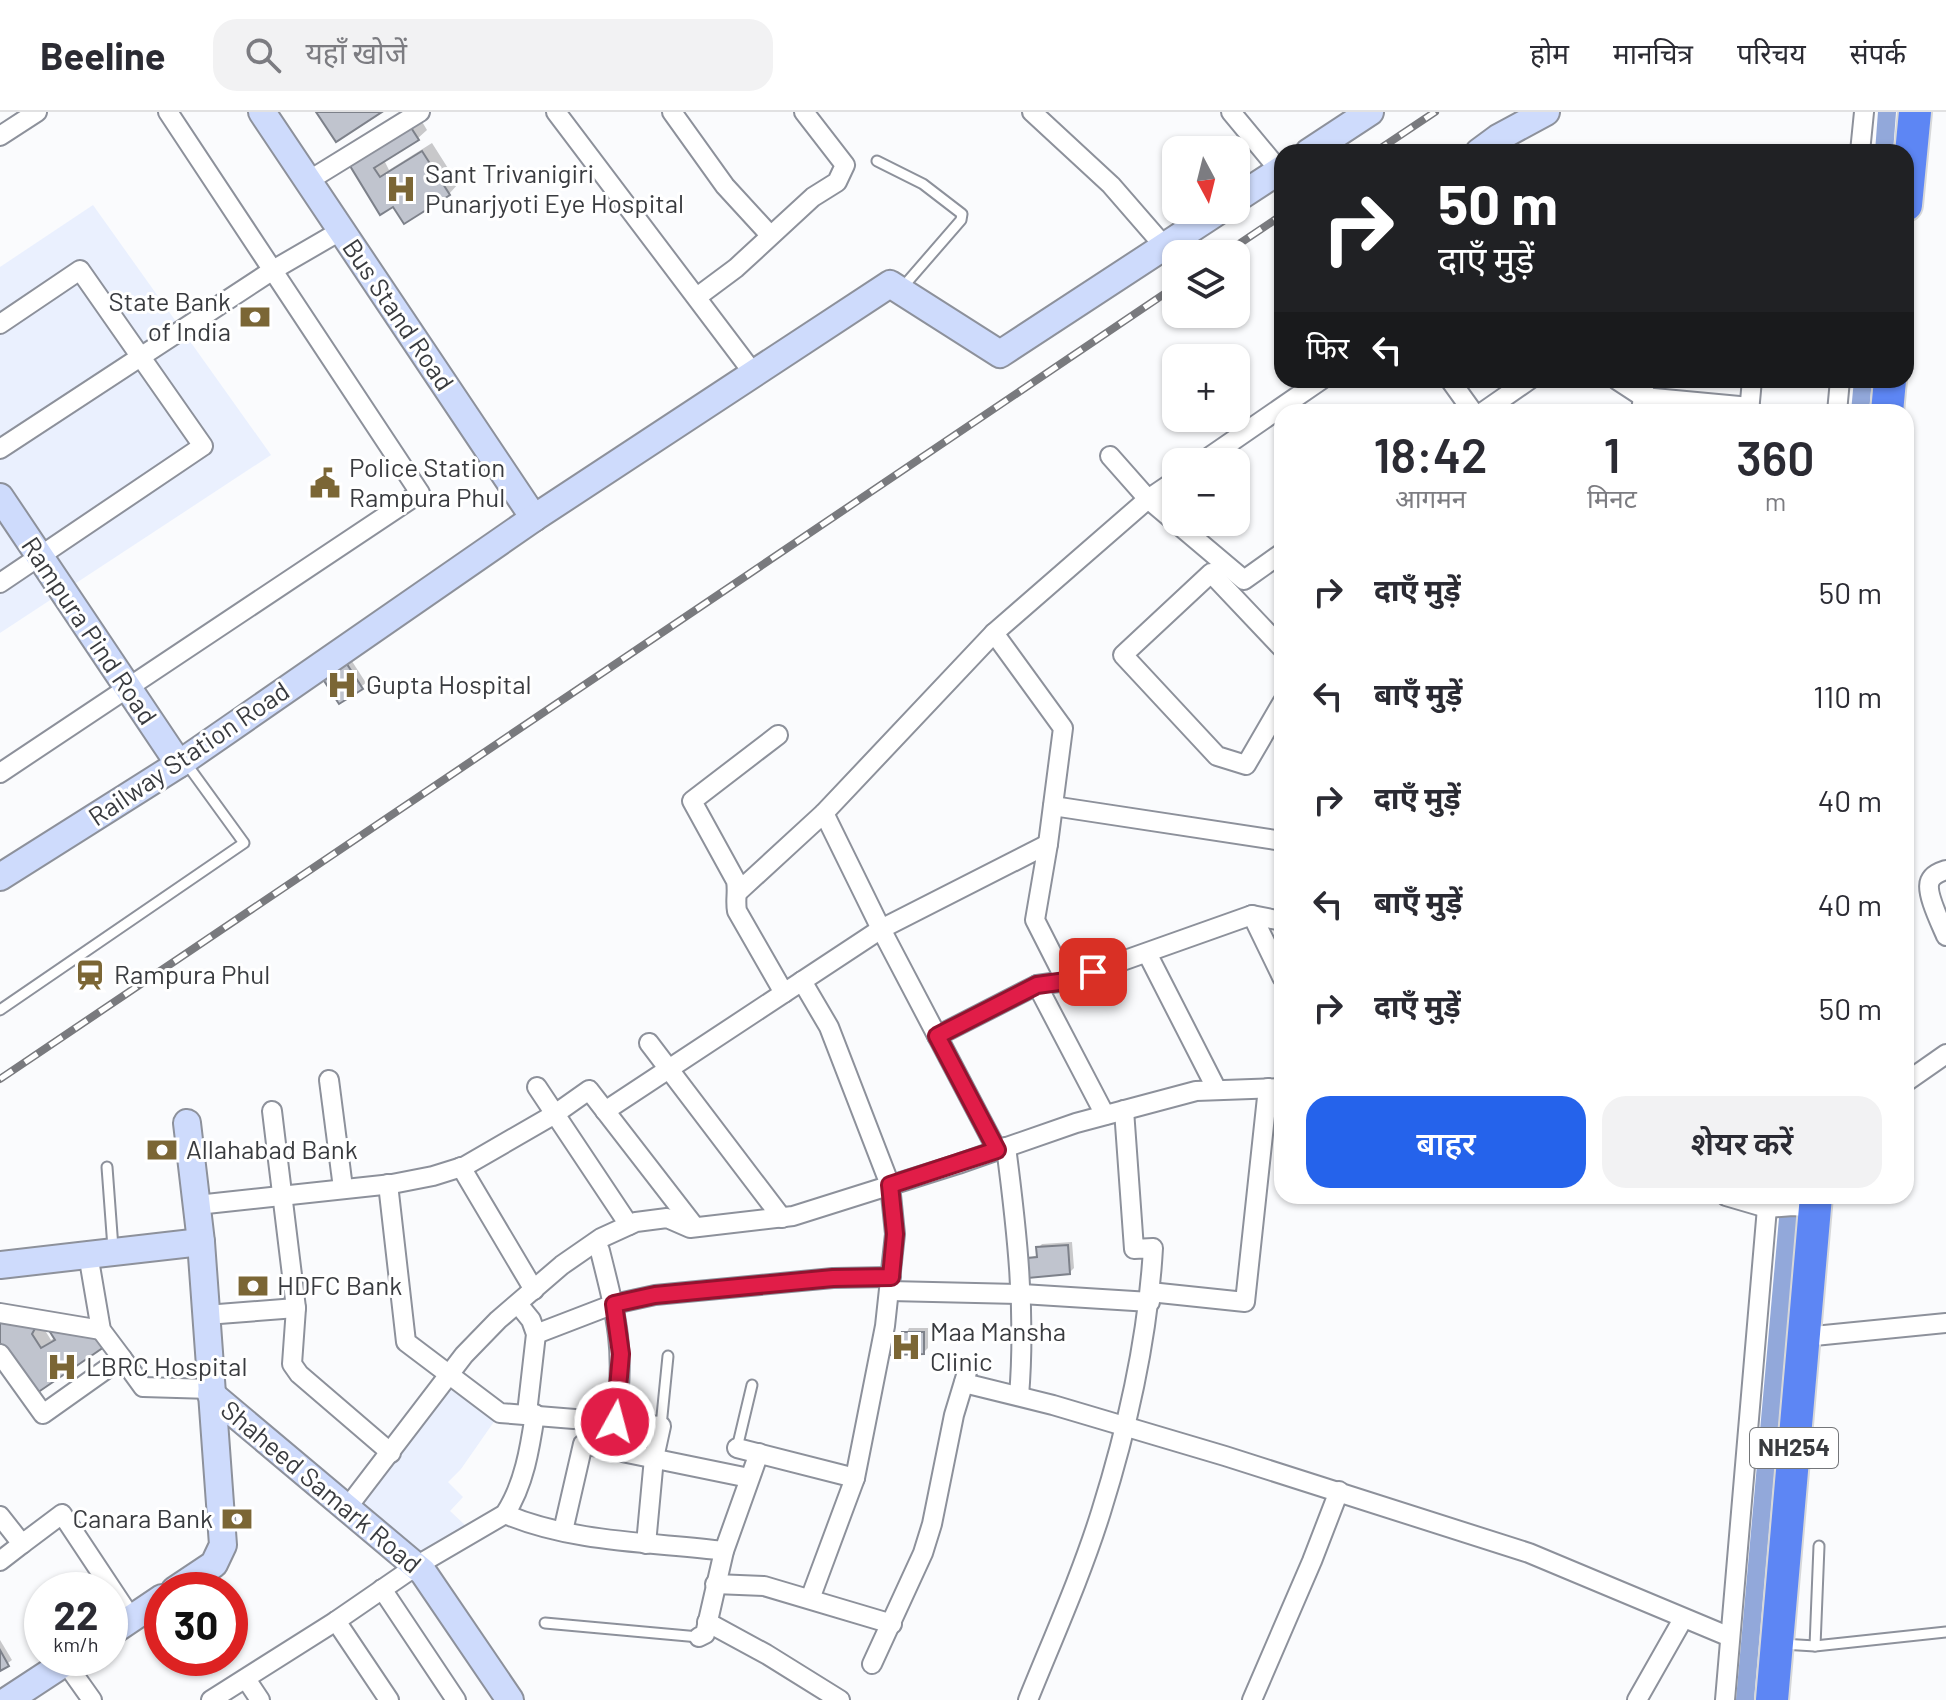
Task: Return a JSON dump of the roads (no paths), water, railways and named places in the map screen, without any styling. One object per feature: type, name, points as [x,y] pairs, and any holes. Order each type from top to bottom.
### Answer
[{"type":"highway","points":[[1912,144],[1915,112]]},
{"type":"highway","name":"NH254","points":[[1772,1700],[1804,1337],[1808,1204]]},
{"type":"street","points":[[0,136],[37,112]]},
{"type":"street","points":[[0,773],[420,493],[168,112]]},
{"type":"street","name":"Bus Stand Road","points":[[262,112],[534,518]]},
{"type":"street","points":[[308,181],[420,112]]},
{"type":"street","points":[[556,112],[754,374]]},
{"type":"street","points":[[672,112],[725,186],[770,235]]},
{"type":"street","points":[[697,297],[736,268],[813,197],[837,182],[845,165],[804,112]]},
{"type":"street","points":[[1032,112],[1111,185],[1162,244]]},
{"type":"street","points":[[1231,112],[1274,162]]},
{"type":"street","points":[[1321,144],[1370,112]]},
{"type":"street","points":[[1490,144],[1546,112]]},
{"type":"street","points":[[1861,144],[1864,112]]},
{"type":"street","points":[[1250,190],[1274,175]]},
{"type":"street","points":[[1173,240],[1198,224]]},
{"type":"street","points":[[0,449],[273,270],[342,230]]},
{"type":"street","points":[[900,291],[1000,354],[1162,247]]},
{"type":"street","points":[[0,324],[80,270],[203,446],[0,583]]},
{"type":"street","name":"Railway Station Road","points":[[0,877],[181,766],[534,518],[890,284],[900,291]]},
{"type":"street","points":[[1286,404],[1309,388]]},
{"type":"street","points":[[1494,404],[1518,388]]},
{"type":"street","points":[[1643,396],[1709,404]]},
{"type":"street","points":[[1222,448],[1274,412]]},
{"type":"street","points":[[1110,456],[1148,499],[1244,580],[1274,559]]},
{"type":"street","points":[[784,993],[737,911],[735,900],[738,892],[824,813],[994,633],[1162,490]]},
{"type":"street","name":"Rampura Pind Road","points":[[0,497],[181,766]]},
{"type":"street","points":[[1274,640],[1211,573],[1123,655],[1217,756],[1246,765],[1274,717]]},
{"type":"street","points":[[994,633],[1063,728],[1035,920],[1066,981]]},
{"type":"street","points":[[738,892],[736,881],[692,801],[778,735]]},
{"type":"street","points":[[0,892],[181,766]]},
{"type":"street","points":[[1053,806],[1274,840]]},
{"type":"street","points":[[824,813],[937,1036],[1001,1149],[1022,1294],[1023,1350],[1019,1396]]},
{"type":"street","points":[[605,1111],[881,929],[1048,844]]},
{"type":"street","points":[[1946,870],[1933,876],[1929,891],[1946,936]]},
{"type":"street","points":[[937,1036],[1037,985],[1066,981],[1252,915],[1274,919]]},
{"type":"street","points":[[1252,915],[1274,960]]},
{"type":"street","points":[[1147,953],[1217,1090]]},
{"type":"street","points":[[802,981],[829,1027],[890,1185],[895,1234],[885,1326],[855,1478],[810,1599]]},
{"type":"street","points":[[1037,985],[1105,1115]]},
{"type":"street","points":[[649,1043],[782,1218]]},
{"type":"street","points":[[1914,1076],[1946,1054]]},
{"type":"street","points":[[329,1080],[343,1188]]},
{"type":"street","points":[[537,1087],[629,1225]]},
{"type":"street","points":[[347,1508],[464,1355],[562,1265],[629,1225],[667,1218],[690,1228],[782,1218],[1105,1115],[1196,1091],[1274,1088]]},
{"type":"street","points":[[197,1205],[388,1184],[433,1176],[461,1167],[555,1114],[589,1090],[695,1227]]},
{"type":"street","points":[[536,1334],[614,1304],[655,1295],[833,1278],[1022,1294],[1245,1302],[1274,1095]]},
{"type":"street","points":[[1035,1698],[1100,1514],[1126,1426],[1150,1297],[1153,1248],[1134,1249],[1124,1110]]},
{"type":"street","points":[[272,1111],[296,1308],[292,1364],[299,1374],[391,1453]]},
{"type":"street","points":[[187,1123],[201,1242],[222,1552],[214,1564],[202,1572]]},
{"type":"street","points":[[461,1167],[534,1290]]},
{"type":"street","points":[[388,1184],[406,1342],[500,1413],[661,1426],[654,1458],[646,1544]]},
{"type":"street","points":[[1725,1700],[1769,1204]]},
{"type":"street","points":[[0,1265],[201,1242]]},
{"type":"street","points":[[596,1242],[614,1304],[621,1354],[615,1422]]},
{"type":"street","points":[[101,1253],[101,1330],[143,1387],[211,1394]]},
{"type":"street","points":[[211,1700],[416,1566],[505,1514],[512,1503],[529,1452],[536,1334],[531,1320],[518,1304]]},
{"type":"street","points":[[206,1315],[296,1308]]},
{"type":"street","points":[[0,1313],[101,1330]]},
{"type":"street","points":[[1804,1337],[1946,1323]]},
{"type":"street","points":[[0,1354],[43,1414],[122,1358]]},
{"type":"street","points":[[872,1664],[923,1553],[932,1524],[954,1415],[966,1377],[1019,1396],[1339,1491],[1529,1553],[1730,1637]]},
{"type":"street","name":"Shaheed Samark Road","points":[[211,1394],[416,1566],[510,1700]]},
{"type":"street","points":[[563,1531],[583,1444],[749,1478]]},
{"type":"street","points":[[737,1448],[855,1478]]},
{"type":"street","points":[[759,1453],[724,1551],[703,1629],[766,1654],[840,1700]]},
{"type":"street","points":[[1252,1700],[1339,1491]]},
{"type":"street","points":[[0,1561],[62,1514],[93,1572]]},
{"type":"street","points":[[505,1514],[526,1523],[563,1531],[646,1544],[724,1551]]},
{"type":"street","points":[[0,1516],[22,1544]]},
{"type":"street","points":[[715,1584],[764,1586],[892,1624]]},
{"type":"street","points":[[382,1589],[456,1700]]},
{"type":"street","points":[[1637,1700],[1683,1619]]},
{"type":"street","points":[[336,1621],[389,1700]]},
{"type":"street","points":[[0,1689],[8,1700],[44,1676]]},
{"type":"street","points":[[78,1676],[92,1700]]},
{"type":"street","points":[[246,1679],[260,1700]]},
{"type":"lane","points":[[877,161],[923,184],[962,214],[961,220],[900,291]]},
{"type":"lane","points":[[0,1010],[244,843],[181,766]]},
{"type":"lane","points":[[101,1253],[107,1167]]},
{"type":"lane","points":[[661,1426],[668,1356]]},
{"type":"lane","points":[[737,1448],[752,1385]]},
{"type":"lane","points":[[1815,1646],[1819,1546]]},
{"type":"lane","points":[[545,1623],[703,1629]]},
{"type":"lane","points":[[1777,1644],[1815,1646],[1946,1632]]},
{"type":"waterway","points":[[1885,144],[1887,112]]},
{"type":"waterway","points":[[1861,404],[1862,388]]},
{"type":"waterway","points":[[1745,1700],[1789,1204]]},
{"type":"railway","points":[[1387,144],[1435,112]]},
{"type":"railway","points":[[1245,240],[1274,220]]},
{"type":"railway","points":[[0,1079],[1162,295]]},
{"type":"place","name":"Sant Trivanigiri Punarjyoti Eye Hospital","points":[[401,189]]},
{"type":"place","name":"State Bank of India","points":[[255,317]]},
{"type":"place","name":"Police Station Rampura Phul","points":[[325,483]]},
{"type":"place","name":"Gupta Hospital","points":[[342,685]]},
{"type":"place","name":"Rampura Phul","points":[[90,975]]},
{"type":"place","name":"Allahabad Bank","points":[[162,1150]]},
{"type":"place","name":"HDFC Bank","points":[[253,1286]]},
{"type":"place","name":"Maa Mansha Clinic","points":[[906,1347]]},
{"type":"place","name":"LBRC Hospital","points":[[62,1367]]},
{"type":"place","name":"Canara Bank","points":[[237,1519]]}]
